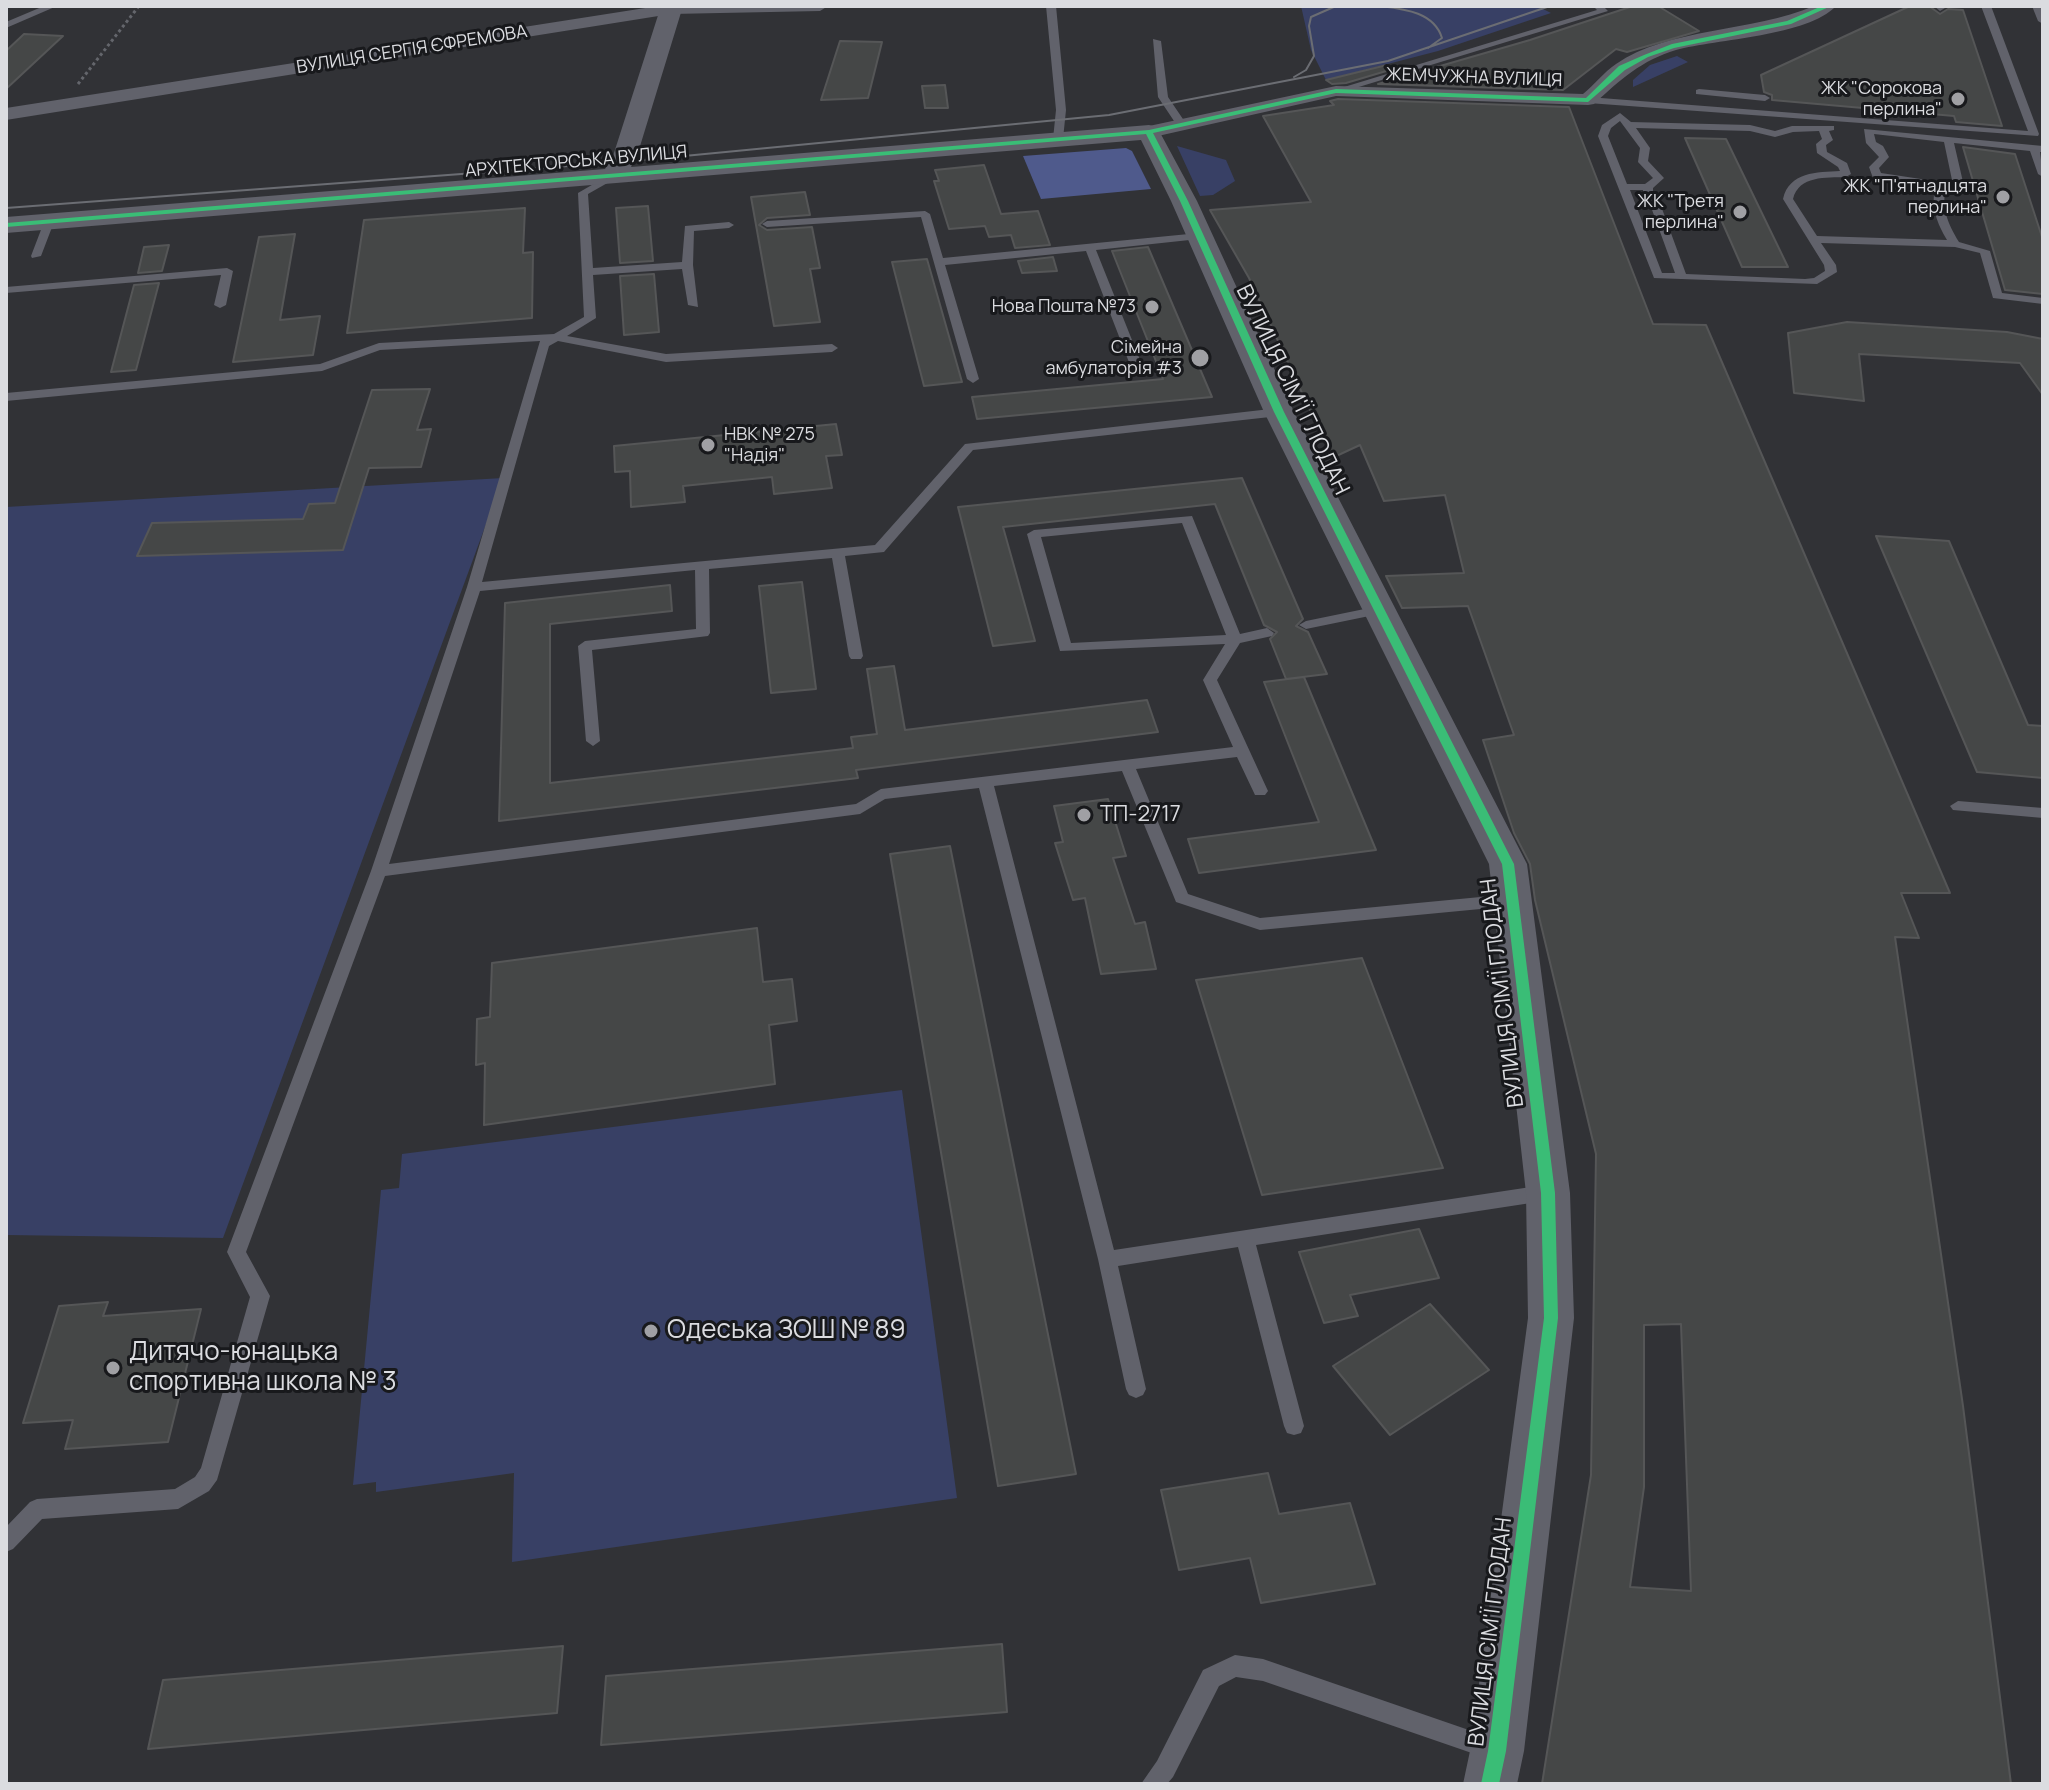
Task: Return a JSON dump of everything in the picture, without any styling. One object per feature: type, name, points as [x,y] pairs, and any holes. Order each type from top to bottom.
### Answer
[{"type":"street","name":"ВУЛИЦЯ СЕРГІЯ ЄФРЕМОВА","points":[[6,114],[672,8],[820,6]]},
{"type":"street","name":"ЖЕМЧУЖНА ВУЛИЦЯ","points":[[1166,128],[1336,91],[1588,100],[1622,68],[1646,56],[1672,46],[1789,23],[1828,6]]},
{"type":"street","points":[[613,177],[625,156],[672,8]]},
{"type":"street","name":"АРХІТЕКТОРСЬКА ВУЛИЦЯ","points":[[6,225],[613,177],[1166,128]]},
{"type":"street","name":"ВУЛИЦЯ СІМ'Ї ГЛОДАН","points":[[1166,128],[1199,236],[1279,412],[1508,864],[1548,1193],[1551,1318],[1493,1767]]},
{"type":"lane","points":[[6,25],[52,6]]},
{"type":"lane","points":[[1051,6],[1061,110],[1058,139]]},
{"type":"lane","points":[[1336,91],[1617,6]]},
{"type":"lane","points":[[1588,100],[2034,134],[1986,6]]},
{"type":"lane","points":[[2037,6],[2043,21]]},
{"type":"lane","points":[[1156,41],[1166,128]]},
{"type":"lane","points":[[1699,92],[1765,98]]},
{"type":"lane","points":[[1588,100],[1631,125],[1637,141],[1645,148],[1643,162],[1659,178],[1648,187],[1624,187]]},
{"type":"lane","points":[[1620,116],[1606,127],[1603,136],[1658,276],[1817,281],[1831,272],[1830,265],[1788,199],[1788,190],[1794,183],[1805,178],[1846,174],[1941,185],[1958,182],[1948,139]]},
{"type":"lane","points":[[1631,125],[1750,128],[1775,134],[1792,129],[1822,128],[2038,148],[2043,174]]},
{"type":"lane","points":[[1822,128],[1828,140],[1821,144],[1822,153],[1843,165],[1846,174]]},
{"type":"lane","points":[[1868,131],[1871,143],[1879,148],[1884,157],[1874,167],[1877,176]]},
{"type":"lane","points":[[6,1542],[37,1509],[178,1499],[202,1484],[210,1473],[260,1296],[236,1252],[379,871],[474,587],[544,344],[590,318],[583,193],[613,177]]},
{"type":"lane","points":[[1941,185],[1938,210],[1943,226],[1955,244]]},
{"type":"lane","points":[[1648,187],[1648,198],[1656,206],[1682,277]]},
{"type":"lane","points":[[767,224],[925,214],[973,379]]},
{"type":"lane","points":[[36,256],[49,222]]},
{"type":"lane","points":[[694,305],[687,265],[689,228],[729,225]]},
{"type":"lane","points":[[939,262],[1199,236]]},
{"type":"lane","points":[[1813,239],[1955,244],[1985,251],[1997,296],[2043,301]]},
{"type":"lane","points":[[1090,247],[1138,370]]},
{"type":"lane","points":[[588,272],[687,265]]},
{"type":"lane","points":[[6,290],[227,271],[220,305]]},
{"type":"lane","points":[[25,288],[30,272]]},
{"type":"lane","points":[[6,397],[322,367],[379,347],[554,337],[666,358],[832,348]]},
{"type":"lane","points":[[474,587],[879,549],[969,447],[1279,412]]},
{"type":"lane","points":[[1235,639],[1187,519],[1034,534],[1065,648],[1235,639],[1267,633]]},
{"type":"lane","points":[[838,553],[856,656]]},
{"type":"lane","points":[[593,741],[585,646],[703,633],[702,566]]},
{"type":"lane","points":[[1306,625],[1379,610]]},
{"type":"lane","points":[[1235,639],[1210,680],[1260,791]]},
{"type":"lane","points":[[379,871],[860,809],[881,794],[1242,751]]},
{"type":"lane","points":[[1127,765],[1182,898],[1260,924],[1512,900]]},
{"type":"lane","points":[[985,782],[1107,1259],[1136,1389]]},
{"type":"lane","points":[[1958,806],[2043,813]]},
{"type":"lane","points":[[1107,1259],[1548,1193]]},
{"type":"lane","points":[[1245,1238],[1294,1426]]},
{"type":"lane","points":[[1152,1784],[1165,1769],[1211,1678],[1235,1666],[1263,1670],[1493,1767]]},
{"type":"path","points":[[61,105],[139,6]]},
{"type":"shaded area","points":[[1301,6],[1537,6],[1551,13],[1438,51],[1326,80],[1311,50]]},
{"type":"shaded area","points":[[1677,56],[1688,62],[1633,87],[1633,80],[1650,65]]},
{"type":"shaded area","points":[[1177,146],[1226,160],[1235,181],[1213,195],[1200,196]]},
{"type":"shaded area","points":[[1126,148],[1132,151],[1151,189],[1041,199],[1023,156]]},
{"type":"shaded area","points":[[503,478],[223,1238],[6,1235],[6,507]]},
{"type":"shaded area","name":"Одеська ЗОШ № 89","points":[[902,1090],[957,1498],[512,1562],[514,1473],[376,1492],[376,1482],[353,1485],[381,1190],[399,1188],[402,1154]]},
{"type":"building","points":[[1633,6],[1658,6],[1699,31],[1627,52],[1616,49],[1563,90],[1378,84],[1530,40]]},
{"type":"building","points":[[1910,6],[1929,6],[1940,14],[1948,9],[1963,10],[2002,126],[1956,122],[1954,116],[1772,100],[1772,95],[1764,92],[1761,75]]},
{"type":"building","points":[[24,34],[63,36],[6,89],[6,51]]},
{"type":"building","points":[[840,41],[882,42],[868,98],[821,100]]},
{"type":"building","points":[[1387,65],[1393,69],[1346,83],[1332,84],[1326,80]]},
{"type":"building","points":[[945,85],[948,108],[925,108],[922,86]]},
{"type":"building","points":[[1330,101],[1569,107],[1653,324],[1706,325],[1950,893],[1901,893],[1919,938],[1895,937],[1963,1406],[2011,1784],[1542,1784],[1591,1475],[1596,1154],[1535,900],[1530,864],[1514,833],[1483,740],[1514,735],[1468,606],[1402,608],[1386,576],[1464,573],[1445,495],[1384,501],[1360,445],[1332,458],[1249,278],[1210,210],[1311,202],[1263,116],[1334,105]],"holes":[[[1681,1324],[1691,1591],[1630,1587],[1644,1487],[1644,1325]]]},
{"type":"building","name":"ЖК \"Третя перлина\"","points":[[1685,138],[1726,139],[1788,267],[1742,267]]},
{"type":"building","name":"ЖК \"П'ятнадцята перлина\"","points":[[1963,147],[2015,154],[2043,240],[2043,294],[2005,290]]},
{"type":"building","points":[[984,165],[1001,214],[1038,211],[1050,245],[1015,248],[1011,235],[989,237],[985,226],[949,229],[934,181],[939,181],[935,170]]},
{"type":"building","points":[[805,192],[810,215],[767,218],[759,225],[767,230],[812,227],[820,268],[810,269],[820,322],[774,326],[751,197]]},
{"type":"building","points":[[648,206],[653,261],[620,263],[616,208]]},
{"type":"building","points":[[525,208],[523,253],[533,252],[532,318],[347,333],[364,220]]},
{"type":"building","points":[[295,234],[280,320],[320,316],[313,355],[233,362],[259,237]]},
{"type":"building","points":[[169,245],[162,271],[138,273],[144,247]]},
{"type":"building","points":[[1148,247],[1212,397],[977,419],[972,397],[1163,379],[1112,251]]},
{"type":"building","points":[[1053,257],[1057,271],[1022,273],[1018,261]]},
{"type":"building","points":[[927,259],[962,382],[924,386],[892,262]]},
{"type":"building","points":[[654,274],[659,332],[624,335],[620,276]]},
{"type":"building","points":[[159,283],[136,370],[111,372],[134,285]]},
{"type":"building","points":[[1847,322],[2007,332],[2043,339],[2043,395],[2020,363],[1859,354],[1864,401],[1794,393],[1788,333]]},
{"type":"building","points":[[430,389],[417,430],[431,429],[421,467],[369,468],[343,550],[137,556],[152,523],[303,519],[309,504],[335,503],[372,390]]},
{"type":"building","points":[[836,424],[842,455],[826,456],[832,488],[774,494],[772,477],[683,486],[685,502],[631,507],[630,471],[615,472],[614,446]]},
{"type":"building","points":[[1242,478],[1303,619],[1296,626],[1308,632],[1327,674],[1286,679],[1270,639],[1277,632],[1264,625],[1215,504],[1003,527],[1035,641],[993,646],[958,507]]},
{"type":"building","points":[[1876,536],[1949,541],[2028,725],[2043,726],[2043,778],[1977,772]]},
{"type":"building","points":[[802,582],[816,689],[771,693],[759,586]]},
{"type":"building","points":[[670,585],[672,611],[550,624],[550,783],[853,748],[851,737],[877,734],[867,669],[894,666],[905,730],[1147,700],[1158,732],[856,770],[858,778],[499,821],[505,603]]},
{"type":"building","points":[[1304,677],[1376,850],[1199,873],[1188,839],[1319,822],[1264,682]]},
{"type":"building","points":[[1108,799],[1126,856],[1113,858],[1135,924],[1145,922],[1156,969],[1101,974],[1085,898],[1073,900],[1055,843],[1063,842],[1054,806]]},
{"type":"building","points":[[950,846],[1076,1474],[998,1486],[890,854]]},
{"type":"building","points":[[757,928],[763,982],[792,979],[797,1021],[769,1025],[775,1084],[484,1125],[485,1063],[476,1065],[477,1019],[490,1017],[492,963]]},
{"type":"building","points":[[1362,958],[1443,1168],[1262,1195],[1196,980]]},
{"type":"building","points":[[1419,1229],[1439,1278],[1350,1295],[1358,1316],[1324,1323],[1299,1252]]},
{"type":"building","name":"Дитячо-юнацька спортивна школа № 3","points":[[108,1302],[103,1316],[201,1309],[168,1442],[65,1449],[73,1420],[23,1423],[59,1306]]},
{"type":"building","points":[[1430,1304],[1489,1370],[1390,1435],[1333,1366]]},
{"type":"building","points":[[1268,1473],[1279,1514],[1350,1503],[1375,1584],[1261,1603],[1250,1558],[1179,1570],[1161,1490]]},
{"type":"building","points":[[1002,1644],[1007,1712],[601,1745],[606,1676]]},
{"type":"building","points":[[563,1646],[557,1713],[148,1749],[163,1680]]},
{"type":"tram line","points":[[1294,77],[1306,70],[1314,56],[1309,26],[1311,17],[1336,6]]},
{"type":"tram line","points":[[1380,6],[1417,13],[1432,22],[1442,38],[1430,47]]},
{"type":"tram line","points":[[1430,47],[1550,6]]},
{"type":"tram line","points":[[6,208],[622,162],[1109,115],[1388,61],[1430,47]]},
{"type":"cycle path","points":[[6,225],[1149,132],[1336,91],[1588,100],[1622,68],[1646,56],[1672,46],[1789,23],[1828,6]]},
{"type":"cycle path","points":[[1149,132],[1184,201],[1279,412],[1508,864],[1548,1193],[1551,1318],[1497,1751],[1490,1784]]},
{"type":"place","name":"ЖК \"Сорокова перлина\"","points":[[1958,99]]},
{"type":"place","name":"ЖК \"П'ятнадцята перлина\"","points":[[2003,197]]},
{"type":"place","name":"ЖК \"Третя перлина\"","points":[[1740,212]]},
{"type":"place","name":"Нова Пошта №73","points":[[1152,307]]},
{"type":"place","name":"Сімейна амбулаторія #3","points":[[1200,358]]},
{"type":"place","name":"НВК № 275 \"Надія\"","points":[[708,445]]},
{"type":"place","name":"ТП-2717","points":[[1084,815]]},
{"type":"place","name":"Одеська ЗОШ № 89","points":[[651,1331]]},
{"type":"place","name":"Дитячо-юнацька спортивна школа № 3","points":[[113,1368]]}]
